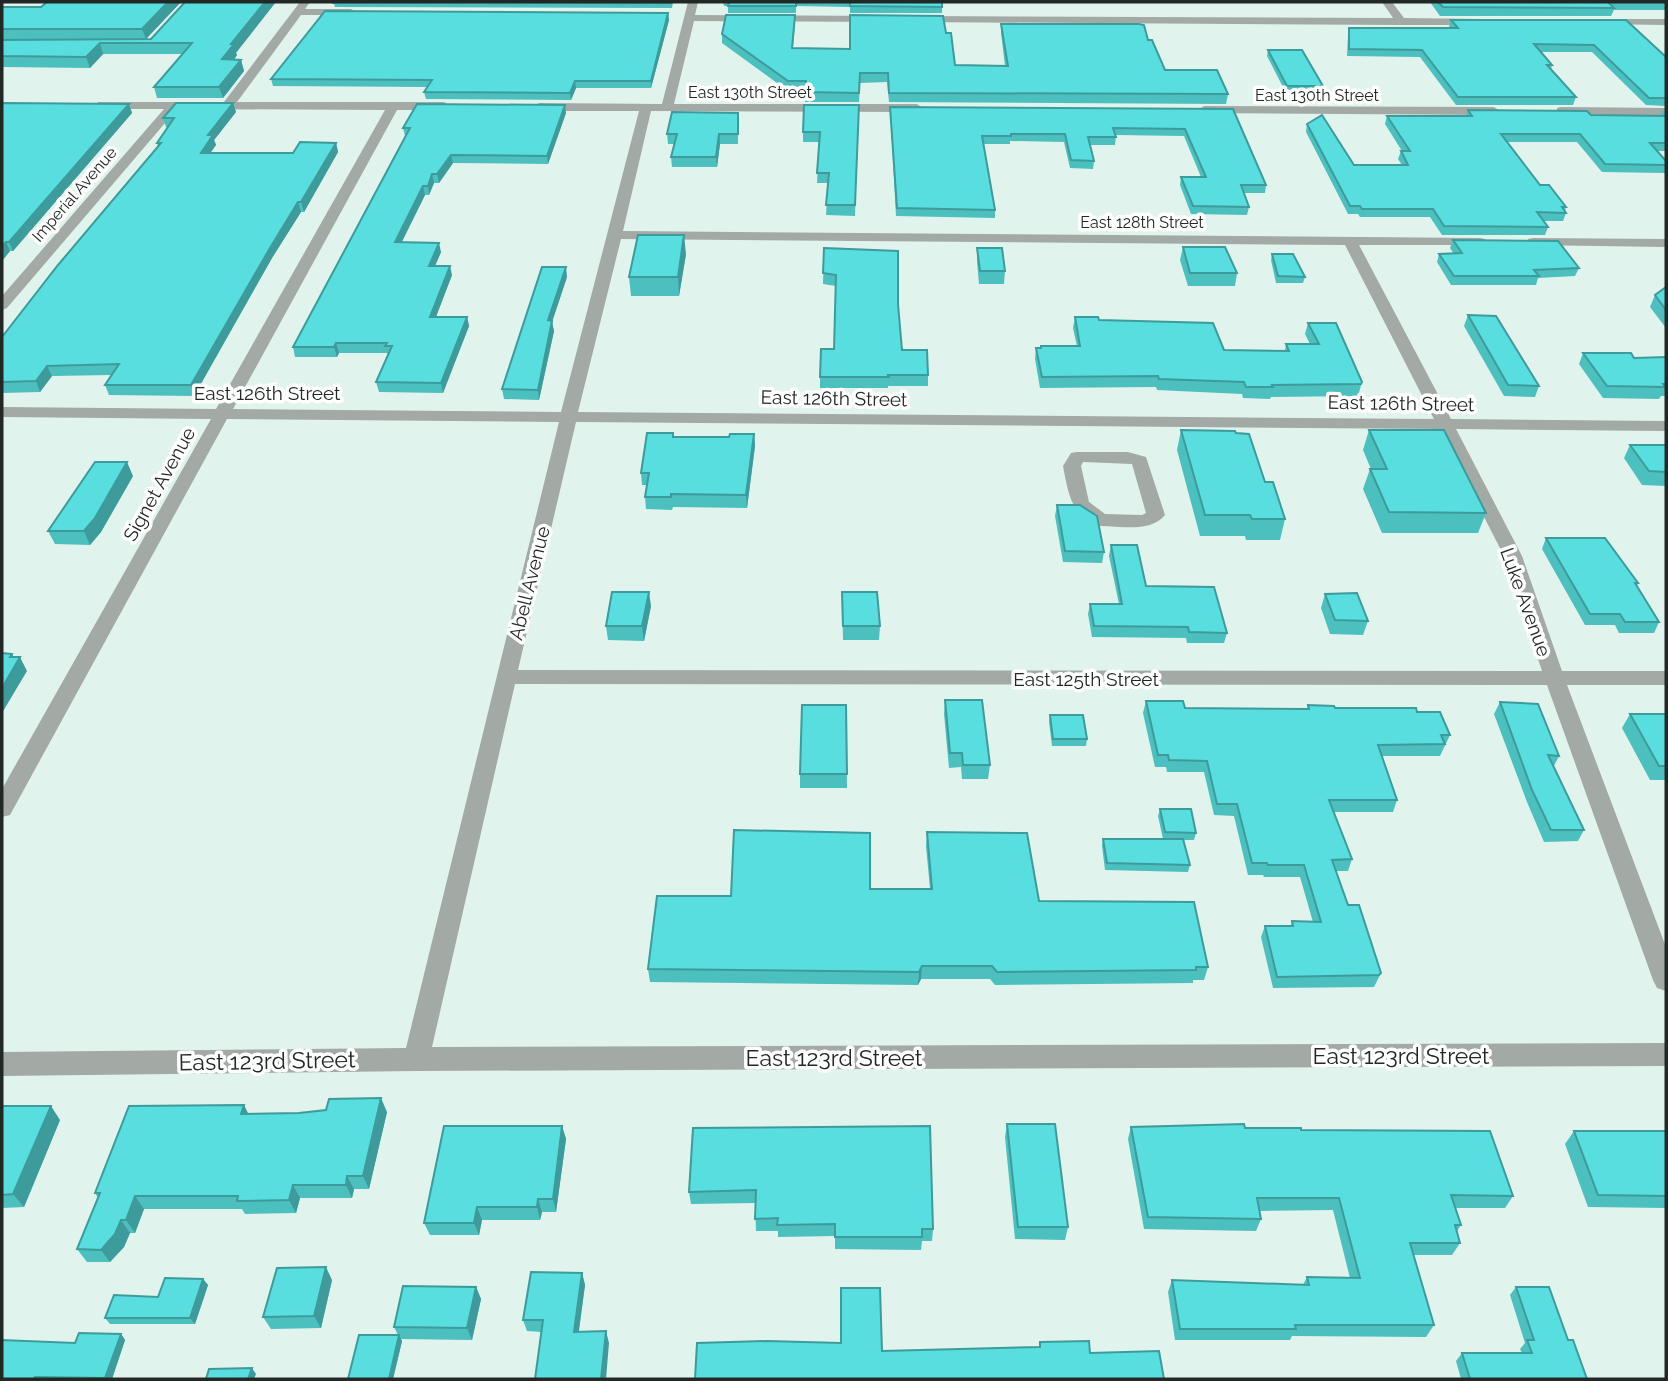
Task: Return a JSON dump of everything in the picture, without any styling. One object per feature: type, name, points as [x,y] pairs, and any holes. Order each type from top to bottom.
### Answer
[{"type":"street","points":[[1387,2],[1401,22]]},
{"type":"street","points":[[228,105],[301,7],[364,12]]},
{"type":"street","points":[[667,107],[690,11]]},
{"type":"street","points":[[674,14],[690,11],[1495,22]]},
{"type":"street","points":[[1592,22],[1665,24]]},
{"type":"street","points":[[94,104],[461,106]]},
{"type":"street","name":"Imperial Avenue","points":[[2,305],[174,105]]},
{"type":"street","name":"Signet Avenue","points":[[2,809],[393,106]]},
{"type":"street","name":"East 130th Street","points":[[530,107],[934,108]]},
{"type":"street","name":"Abell Avenue","points":[[416,1059],[569,416],[617,235],[646,107]]},
{"type":"street","name":"East 130th Street","points":[[1196,110],[1514,111]]},
{"type":"street","points":[[1542,111],[1666,112]]},
{"type":"street","name":"East 128th Street","points":[[617,235],[1666,243]]},
{"type":"street","name":"Luke Avenue","points":[[1350,241],[1513,556],[1554,677],[1666,980]]},
{"type":"street","name":"East 126th Street","points":[[2,412],[1666,426]]},
{"type":"street","points":[[1094,421],[1102,457]]},
{"type":"street","points":[[1077,457],[1102,457],[1128,457],[1140,461],[1156,516],[1146,521],[1101,520],[1080,504],[1072,466],[1077,457]]},
{"type":"street","name":"East 125th Street","points":[[506,677],[1666,678]]},
{"type":"street","name":"East 123rd Street","points":[[2,1064],[416,1059],[1666,1055]]},
{"type":"building","points":[[47,2],[168,2],[142,29],[2,29],[2,7],[41,7]]},
{"type":"building","points":[[185,2],[265,2],[222,59],[241,60],[219,87],[154,87],[192,43],[100,43],[86,57],[2,56],[2,40],[151,39]]},
{"type":"building","points":[[518,2],[672,2],[671,3]]},
{"type":"building","points":[[729,2],[796,2],[796,6],[728,6]]},
{"type":"building","points":[[850,2],[942,2],[942,7],[850,6]]},
{"type":"building","points":[[1438,2],[1608,2],[1614,8],[1443,7]]},
{"type":"building","points":[[325,11],[668,13],[651,81],[575,81],[570,93],[424,92],[432,80],[271,79]]},
{"type":"building","points":[[726,15],[795,15],[792,48],[850,49],[850,15],[943,16],[946,33],[951,33],[955,65],[1008,66],[1001,24],[1139,24],[1144,25],[1148,40],[1152,40],[1165,70],[1217,70],[1228,94],[889,93],[888,73],[860,73],[859,93],[805,92],[806,81],[788,81],[722,34]]},
{"type":"building","points":[[1451,20],[1626,20],[1666,57],[1666,98],[1649,98],[1594,45],[1534,44],[1552,65],[1547,65],[1576,97],[1458,97],[1422,50],[1349,49],[1349,28],[1458,28]]},
{"type":"building","points":[[1268,50],[1302,50],[1323,86],[1287,86]]},
{"type":"building","points":[[2,103],[129,104],[9,242],[2,246]]},
{"type":"building","points":[[176,103],[233,103],[208,135],[213,135],[201,153],[293,153],[300,142],[336,143],[270,248],[191,385],[105,385],[119,364],[47,366],[36,381],[2,382],[2,337],[58,265],[161,143],[157,143],[174,118],[163,118]]},
{"type":"building","points":[[417,104],[565,105],[547,156],[451,155],[437,174],[432,174],[428,186],[423,186],[395,242],[439,243],[429,266],[450,266],[430,317],[467,317],[441,383],[376,382],[392,346],[385,346],[387,343],[336,343],[334,347],[293,347],[410,128],[403,128]]},
{"type":"building","points":[[804,105],[859,105],[855,205],[826,205],[829,173],[817,173],[820,132],[803,132]]},
{"type":"building","points":[[890,107],[1233,109],[1266,185],[1241,185],[1249,207],[1193,206],[1181,177],[1206,177],[1185,129],[1113,128],[1116,137],[1088,137],[1094,161],[1071,160],[1065,134],[1011,134],[982,136],[995,210],[897,208]]},
{"type":"building","points":[[1468,110],[1587,111],[1591,115],[1666,116],[1666,143],[1650,143],[1666,161],[1666,165],[1605,164],[1580,134],[1501,134],[1540,185],[1549,185],[1566,207],[1562,207],[1566,213],[1537,212],[1548,227],[1444,226],[1433,209],[1362,209],[1360,206],[1350,206],[1307,124],[1322,115],[1354,165],[1408,165],[1401,151],[1410,151],[1387,116],[1472,116]]},
{"type":"building","points":[[672,112],[738,113],[738,134],[719,134],[716,157],[671,157],[677,134],[667,134]]},
{"type":"building","points":[[638,235],[684,235],[678,277],[629,277]]},
{"type":"building","points":[[1453,240],[1558,241],[1579,268],[1534,270],[1539,276],[1454,276],[1439,254],[1462,253]]},
{"type":"building","points":[[1183,247],[1225,247],[1237,273],[1190,273]]},
{"type":"building","points":[[824,248],[898,251],[898,304],[902,350],[927,350],[928,375],[820,377],[821,349],[834,349],[836,275],[823,273]]},
{"type":"building","points":[[977,248],[1002,248],[1005,271],[980,271]]},
{"type":"building","points":[[1272,254],[1293,254],[1305,277],[1278,276]]},
{"type":"building","points":[[542,267],[566,267],[548,320],[552,321],[538,390],[502,389]]},
{"type":"building","points":[[1666,287],[1666,310],[1655,295]]},
{"type":"building","points":[[1468,315],[1496,316],[1539,386],[1508,385]]},
{"type":"building","points":[[1075,317],[1213,323],[1224,350],[1289,351],[1286,344],[1319,344],[1308,323],[1336,323],[1362,382],[1246,387],[1244,382],[1159,379],[1158,376],[1042,377],[1036,348],[1080,346]]},
{"type":"building","points":[[1583,353],[1631,353],[1634,358],[1666,357],[1665,387],[1607,386]]},
{"type":"building","points":[[1181,430],[1235,431],[1249,434],[1265,482],[1273,482],[1285,519],[1252,519],[1250,515],[1205,515]]},
{"type":"building","points":[[1369,430],[1444,430],[1486,513],[1389,512],[1370,469],[1387,469]]},
{"type":"building","points":[[647,433],[673,433],[673,437],[754,434],[746,495],[671,494],[671,497],[645,497],[649,473],[641,473]]},
{"type":"building","points":[[1630,445],[1666,445],[1666,472],[1649,471]]},
{"type":"building","points":[[95,462],[127,462],[95,518],[84,531],[48,531]]},
{"type":"building","points":[[1057,505],[1080,505],[1097,516],[1104,552],[1065,551]]},
{"type":"building","points":[[1546,538],[1605,538],[1638,583],[1635,583],[1659,622],[1625,622],[1620,614],[1590,614]]},
{"type":"building","points":[[1111,545],[1137,545],[1146,586],[1214,587],[1227,633],[1189,632],[1188,627],[1094,626],[1090,604],[1122,604]]},
{"type":"building","points":[[612,592],[649,592],[642,626],[606,626]]},
{"type":"building","points":[[842,592],[877,592],[880,626],[843,626]]},
{"type":"building","points":[[1357,593],[1368,621],[1335,620],[1325,594]]},
{"type":"building","points":[[2,653],[12,654],[10,657],[20,657],[2,688]]},
{"type":"building","points":[[945,700],[982,700],[990,765],[963,765],[962,753],[950,753]]},
{"type":"building","points":[[1146,701],[1183,701],[1185,708],[1309,709],[1308,705],[1335,708],[1416,708],[1417,712],[1440,712],[1450,735],[1441,735],[1445,744],[1378,745],[1397,800],[1329,800],[1352,859],[1332,860],[1348,905],[1359,905],[1381,973],[1379,975],[1277,977],[1265,926],[1293,926],[1292,921],[1321,922],[1304,865],[1252,863],[1237,804],[1217,804],[1207,761],[1169,760],[1168,755],[1158,755]]},
{"type":"building","points":[[1500,702],[1538,704],[1559,756],[1548,755],[1584,830],[1551,830],[1532,790]]},
{"type":"building","points":[[802,705],[846,705],[847,774],[800,774]]},
{"type":"building","points":[[1630,714],[1666,714],[1666,766],[1659,766]]},
{"type":"building","points":[[1050,715],[1083,715],[1087,739],[1053,739]]},
{"type":"building","points":[[1160,809],[1191,809],[1196,833],[1165,832]]},
{"type":"building","points":[[734,830],[870,833],[870,889],[932,889],[927,832],[1027,833],[1039,901],[1194,902],[1208,967],[1196,967],[1196,970],[997,972],[992,966],[922,966],[919,972],[648,969],[657,896],[731,896]]},
{"type":"building","points":[[1103,839],[1183,839],[1190,865],[1107,863]]},
{"type":"building","points":[[381,1098],[363,1176],[347,1176],[346,1185],[293,1185],[289,1200],[237,1201],[238,1196],[135,1196],[126,1220],[121,1220],[115,1234],[101,1250],[77,1249],[100,1193],[95,1193],[129,1106],[244,1105],[241,1114],[299,1113],[326,1110],[329,1099]]},
{"type":"building","points":[[2,1106],[51,1106],[13,1194],[2,1195]]},
{"type":"building","points":[[1007,1124],[1055,1124],[1068,1227],[1018,1227]]},
{"type":"building","points":[[1244,1124],[1245,1128],[1301,1130],[1490,1131],[1513,1196],[1451,1195],[1461,1225],[1455,1225],[1460,1243],[1410,1243],[1434,1325],[1295,1325],[1296,1329],[1180,1329],[1172,1280],[1309,1285],[1307,1277],[1360,1278],[1339,1198],[1257,1198],[1261,1219],[1148,1217],[1131,1127]]},
{"type":"building","points":[[444,1126],[562,1126],[553,1199],[538,1199],[537,1207],[477,1207],[474,1223],[424,1223]]},
{"type":"building","points":[[930,1126],[933,1229],[922,1229],[922,1237],[835,1237],[835,1224],[777,1225],[778,1218],[755,1219],[756,1190],[689,1192],[693,1128]]},
{"type":"building","points":[[1574,1131],[1666,1131],[1666,1196],[1598,1195]]},
{"type":"building","points":[[326,1267],[314,1316],[263,1317],[277,1268]]},
{"type":"building","points":[[531,1272],[582,1273],[574,1332],[606,1331],[601,1379],[535,1379],[543,1320],[523,1320]]},
{"type":"building","points":[[165,1278],[203,1279],[190,1318],[105,1318],[114,1295],[158,1297]]},
{"type":"building","points":[[403,1286],[476,1287],[467,1328],[394,1327]]},
{"type":"building","points":[[1516,1287],[1549,1287],[1568,1340],[1573,1340],[1587,1379],[1470,1379],[1462,1353],[1532,1353],[1527,1340],[1534,1340]]},
{"type":"building","points":[[841,1288],[880,1288],[882,1351],[1040,1347],[1040,1342],[1089,1341],[1090,1353],[1159,1351],[1164,1379],[695,1379],[697,1343],[841,1343]]},
{"type":"building","points":[[79,1333],[121,1334],[105,1378],[2,1379],[2,1340],[75,1343]]},
{"type":"building","points":[[359,1335],[399,1335],[389,1379],[348,1379]]},
{"type":"building","points":[[252,1368],[248,1379],[206,1379],[209,1369]]}]
